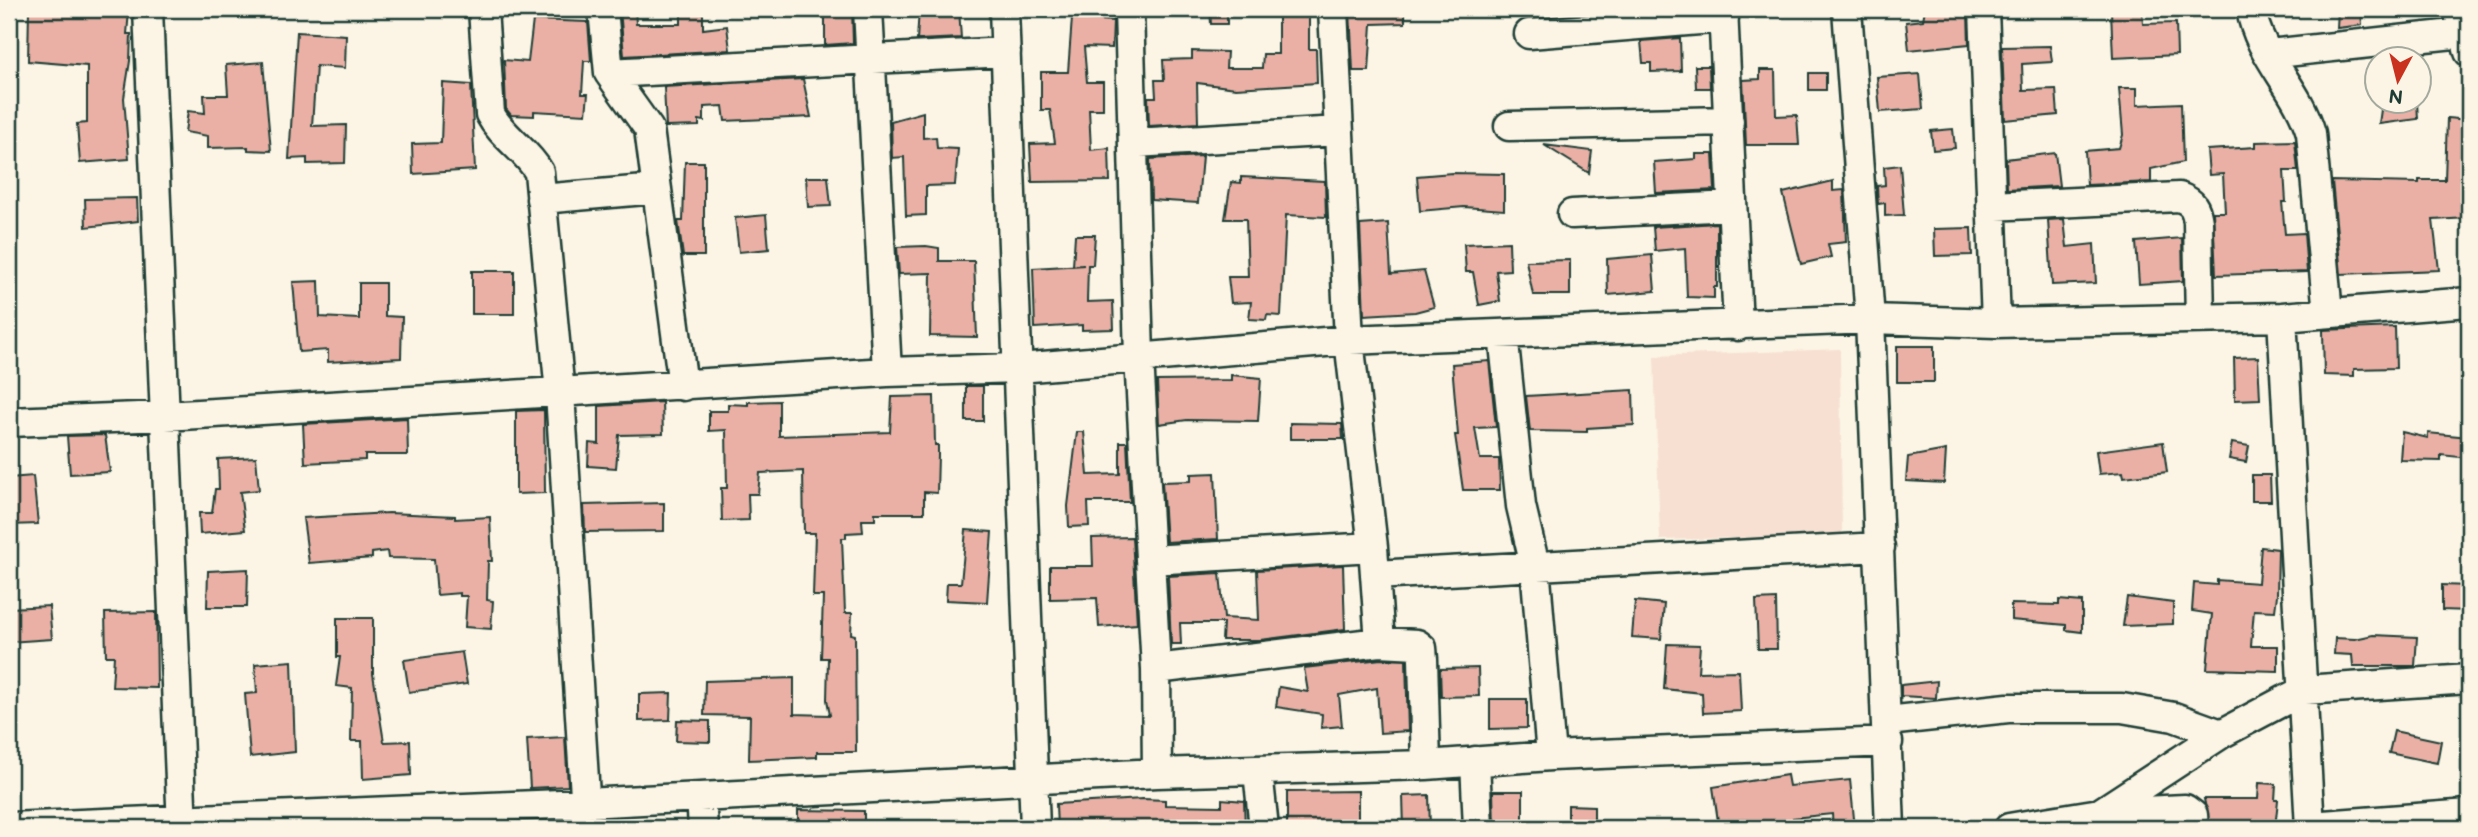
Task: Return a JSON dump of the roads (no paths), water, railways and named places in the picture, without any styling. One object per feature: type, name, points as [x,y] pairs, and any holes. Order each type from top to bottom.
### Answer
[{"type":"street","points":[[148,9],[181,824]]},
{"type":"street","points":[[483,9],[490,114],[505,135],[531,158],[539,172],[560,393],[586,816]]},
{"type":"street","points":[[603,9],[610,73],[649,129],[683,386]]},
{"type":"street","points":[[868,9],[887,372]]},
{"type":"street","points":[[1004,9],[1035,828]]},
{"type":"street","points":[[1129,9],[1135,143],[1139,357],[1156,669],[1157,773]]},
{"type":"street","points":[[1333,9],[1349,340],[1374,561],[1380,642]]},
{"type":"street","points":[[1847,9],[1870,319],[1890,828]]},
{"type":"street","points":[[1984,9],[1996,323]]},
{"type":"street","points":[[2252,9],[2254,27],[2306,114],[2311,133],[2328,313]]},
{"type":"street","points":[[1529,34],[1723,14],[1738,326]]},
{"type":"street","points":[[2269,54],[2464,31]]},
{"type":"street","points":[[610,73],[1006,52]]},
{"type":"street","points":[[1509,127],[1729,121]]},
{"type":"street","points":[[1135,143],[1339,131]]},
{"type":"street","points":[[541,199],[657,189]]},
{"type":"street","points":[[1991,206],[2179,197],[2189,201],[2196,208],[2199,222],[2200,319]]},
{"type":"street","points":[[1572,214],[1732,206]]},
{"type":"street","points":[[9,422],[165,416],[887,372],[1019,368],[1349,340],[1870,319],[1996,323],[2282,317],[2469,302]]},
{"type":"street","points":[[2282,317],[2310,827],[2431,823],[2469,814]]},
{"type":"street","points":[[1503,334],[1521,506],[1535,566],[1551,756]]},
{"type":"street","points":[[1150,560],[1374,561],[1535,566],[1880,547]]},
{"type":"street","points":[[1156,669],[1380,642],[1409,641],[1422,648],[1426,765]]},
{"type":"street","points":[[2101,821],[2221,734],[2304,690],[2469,679]]},
{"type":"street","points":[[9,827],[586,816],[701,797],[1157,773],[1426,765],[1887,732],[2008,708],[2122,708],[2174,717],[2221,734]]},
{"type":"street","points":[[1475,761],[1478,828]]},
{"type":"street","points":[[1258,772],[1264,828]]},
{"type":"street","points":[[701,797],[703,828]]},
{"type":"street","points":[[2009,828],[2101,821],[2185,809],[2193,815],[2194,828]]}]
